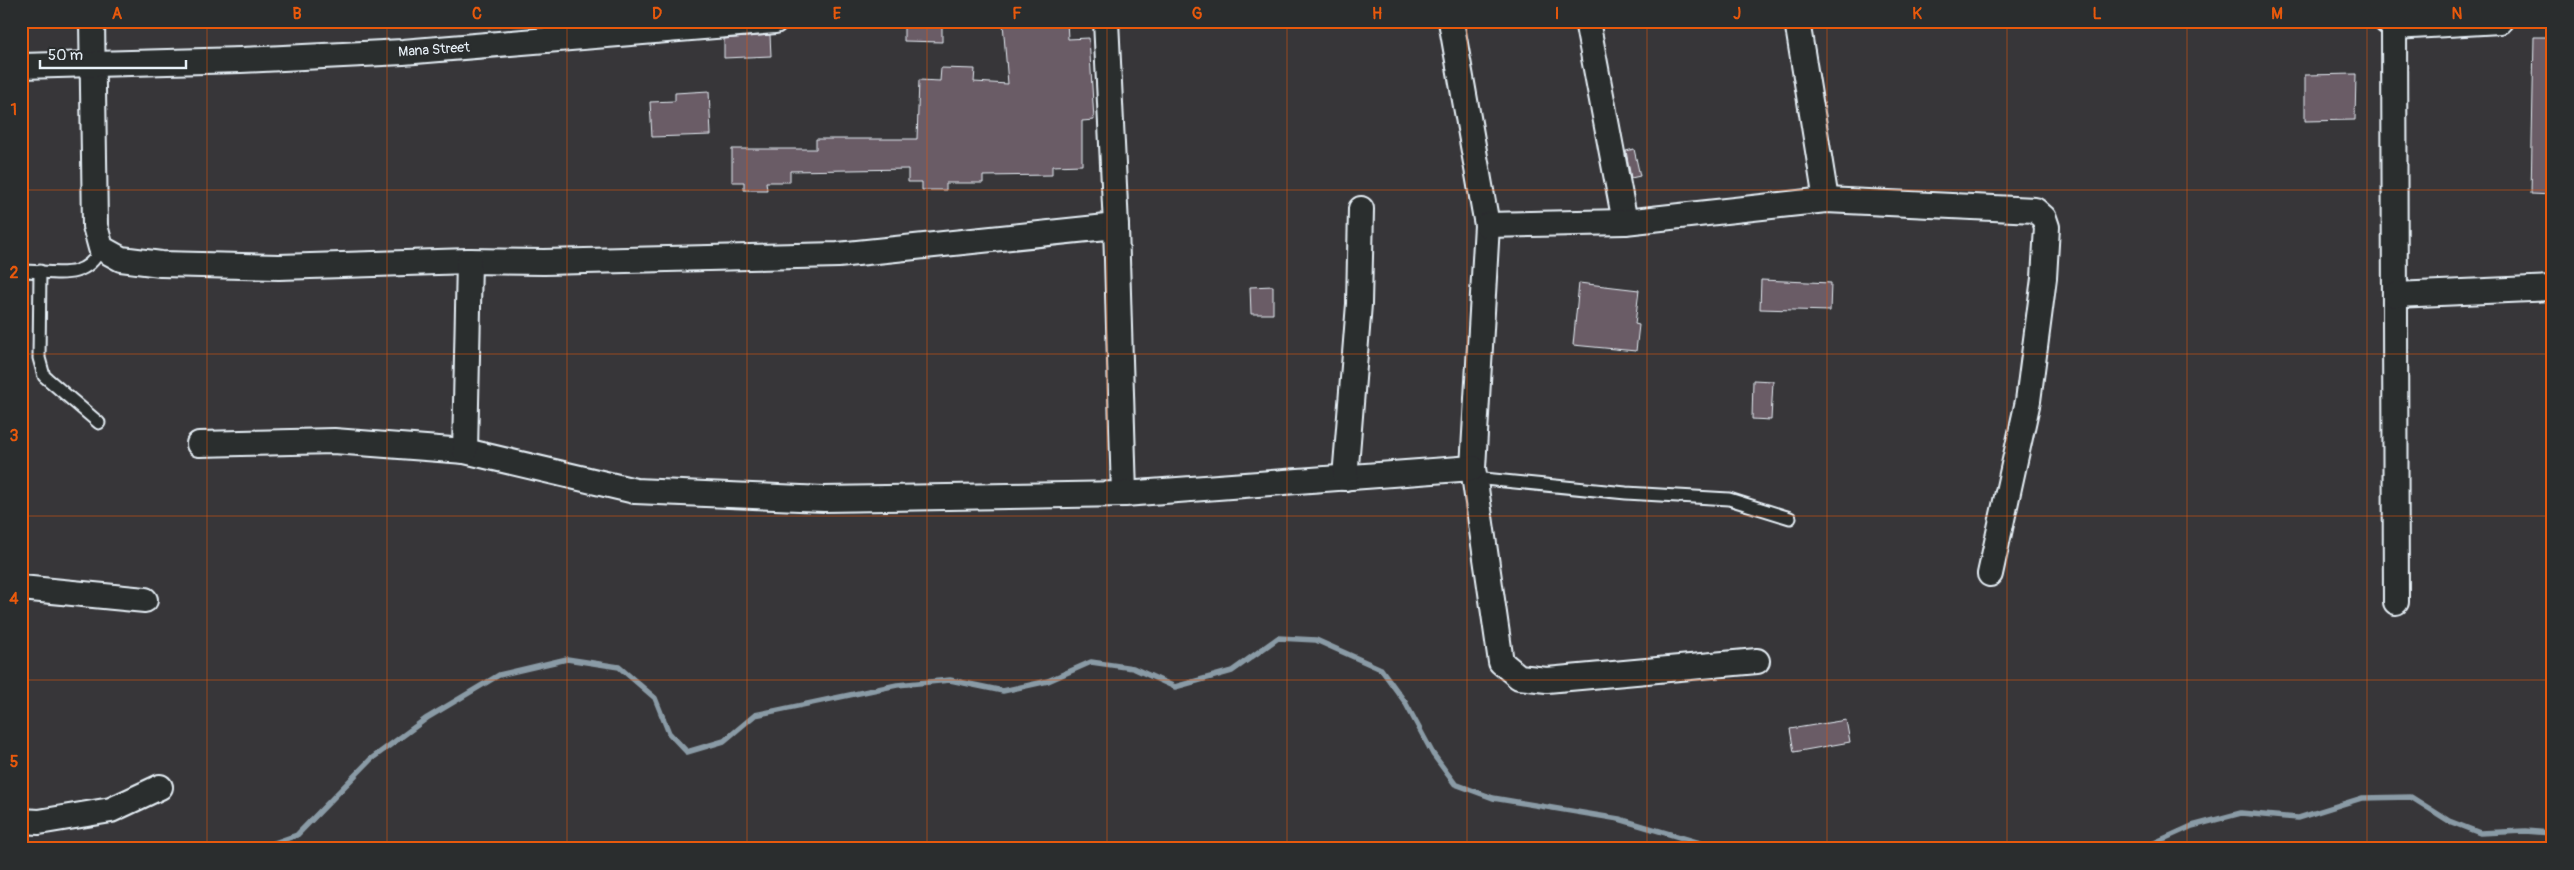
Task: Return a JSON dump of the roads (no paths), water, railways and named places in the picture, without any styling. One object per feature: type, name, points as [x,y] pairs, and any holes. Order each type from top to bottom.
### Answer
[{"type":"street","points":[[92,21],[95,226],[102,248],[121,259],[161,264],[279,267],[469,261],[553,262],[838,255],[1116,226]]},
{"type":"street","name":"Mana Street","points":[[21,66],[92,65],[403,52],[661,26],[776,21]]},
{"type":"street","points":[[1106,21],[1116,226],[1124,494]]},
{"type":"street","points":[[1451,21],[1487,225],[1473,473],[1501,662],[1519,677],[1547,680],[1757,661]]},
{"type":"street","points":[[1587,21],[1625,222]]},
{"type":"street","points":[[1797,21],[1826,200]]},
{"type":"street","points":[[2396,602],[2390,24],[2500,21]]},
{"type":"street","points":[[1487,225],[1625,222],[1826,200],[2035,210],[2044,218],[2047,227],[2044,278],[2028,401],[1990,574]]},
{"type":"street","points":[[1345,478],[1359,304],[1361,208]]},
{"type":"street","points":[[465,450],[469,261]]},
{"type":"street","points":[[2394,295],[2553,288]]},
{"type":"street","points":[[199,444],[334,441],[465,450],[635,491],[824,499],[1124,494],[1345,478],[1473,473]]},
{"type":"street","points":[[21,588],[145,600]]},
{"type":"street","points":[[21,821],[39,822],[111,810],[160,787]]},
{"type":"lane","points":[[21,271],[70,273],[90,267],[102,248]]},
{"type":"lane","points":[[40,271],[39,358],[44,376],[99,423]]},
{"type":"lane","points":[[1473,473],[1626,494],[1729,499],[1790,518]]},
{"type":"waterway","points":[[257,849],[297,835],[371,759],[427,718],[499,675],[567,659],[619,667],[655,698],[669,733],[687,752],[724,741],[755,715],[897,685],[950,680],[1003,691],[1048,681],[1091,662],[1133,668],[1175,687],[1232,671],[1278,638],[1316,640],[1381,669],[1405,702],[1433,754],[1455,784],[1493,798],[1619,819],[1720,849]]},
{"type":"waterway","points":[[2141,849],[2192,826],[2241,813],[2298,818],[2362,798],[2411,797],[2449,821],[2480,833],[2525,831],[2553,833]]}]
